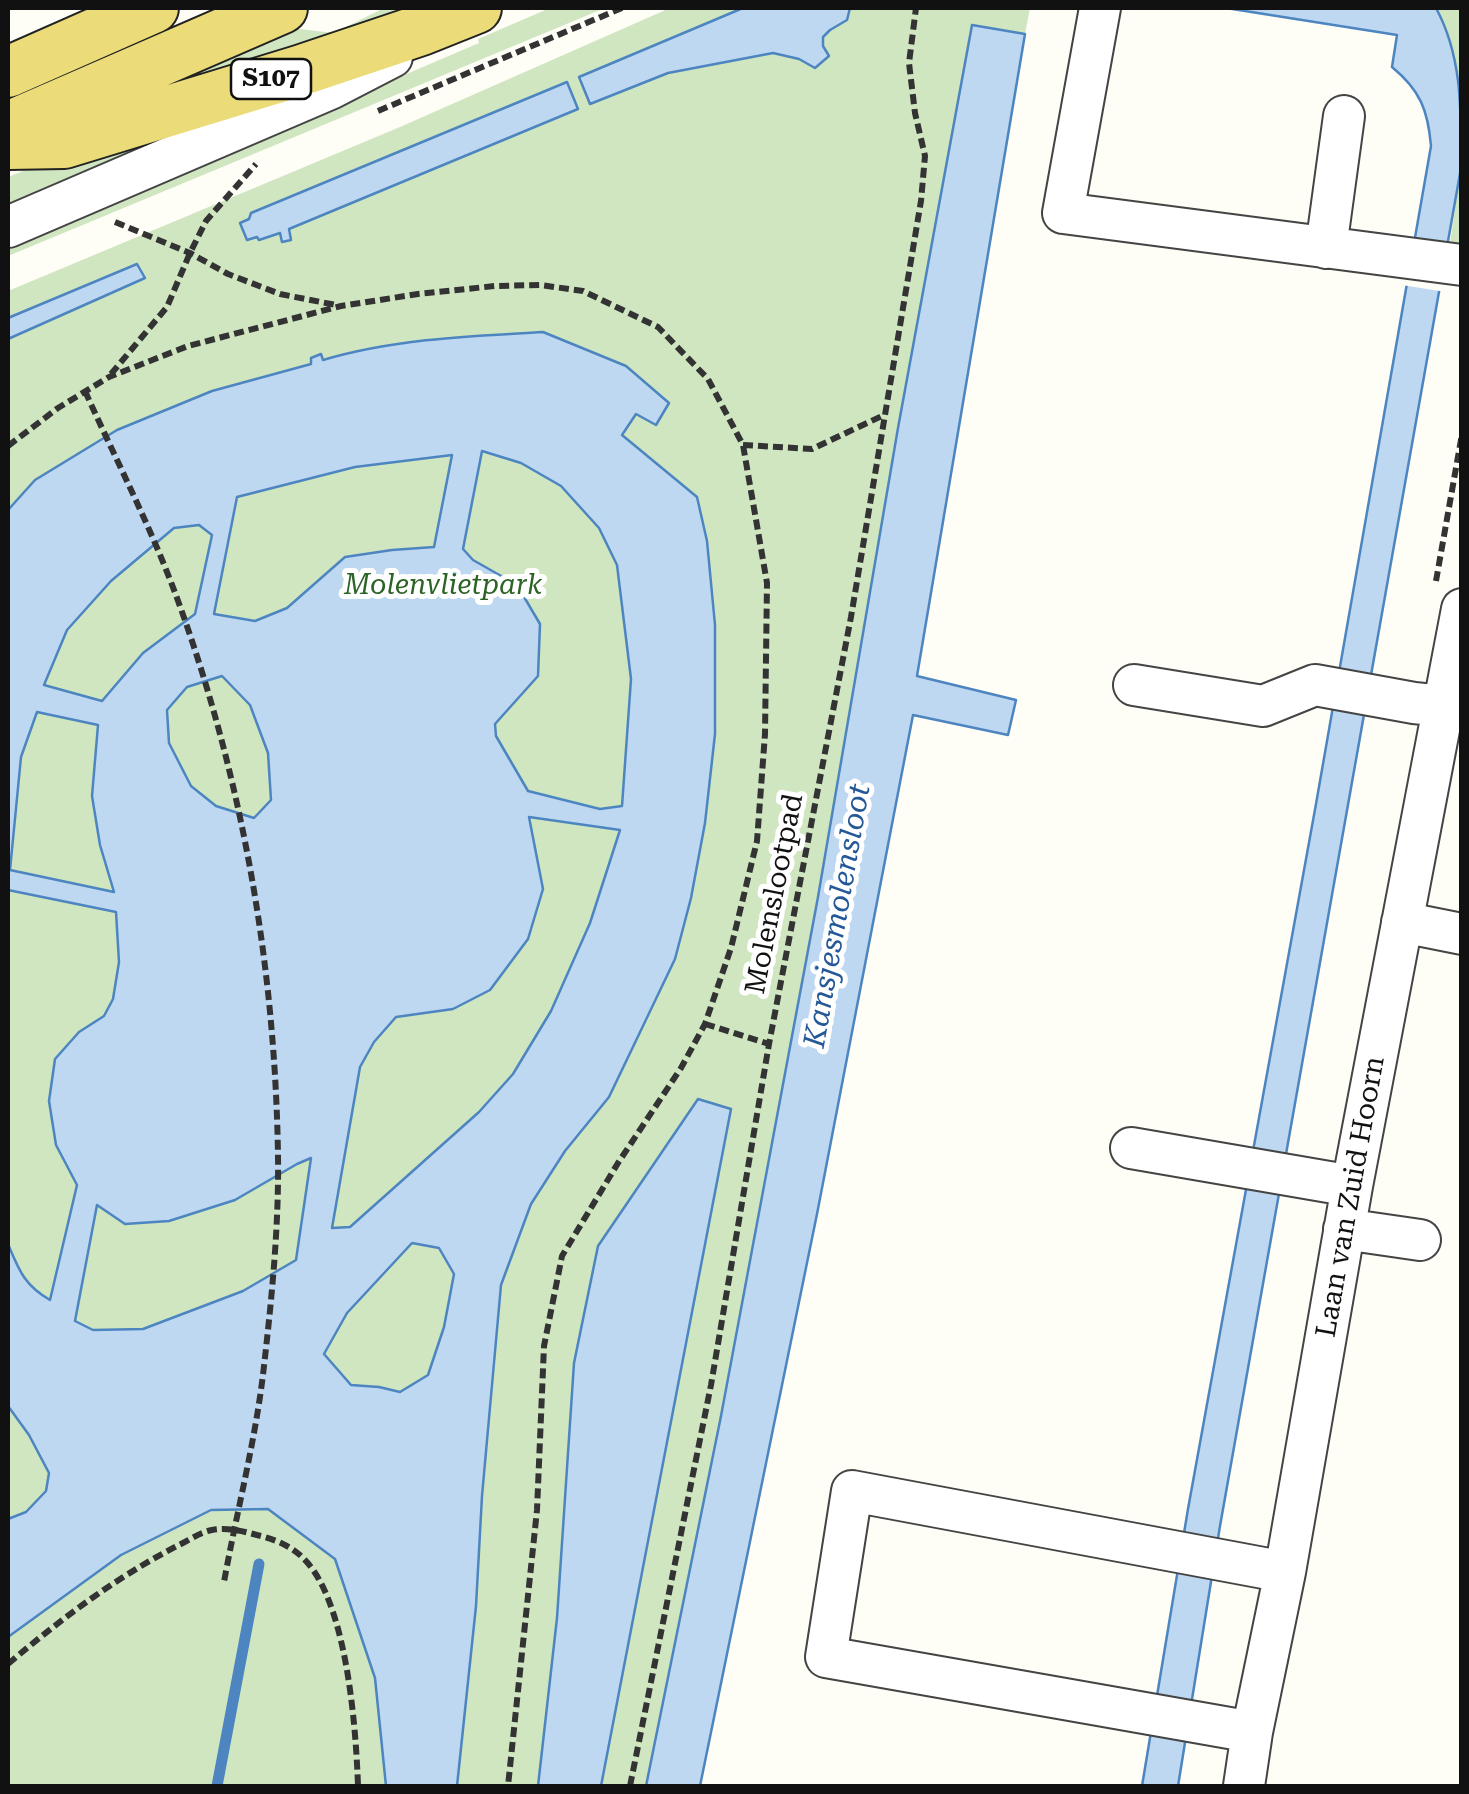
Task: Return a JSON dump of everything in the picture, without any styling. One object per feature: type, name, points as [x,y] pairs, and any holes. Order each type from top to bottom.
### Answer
[{"type":"main road","points":[[8,72],[154,8]]},
{"type":"main road","name":"S107","points":[[8,127],[282,8]]},
{"type":"main road","name":"S107","points":[[8,144],[64,143],[299,70],[476,8]]},
{"type":"street","points":[[8,227],[332,88],[485,8]]},
{"type":"street","points":[[1100,8],[1063,212],[1462,265]]},
{"type":"street","points":[[1326,248],[1344,116]]},
{"type":"street","name":"Laan van Zuid Hoorn","points":[[1244,1786],[1344,1229],[1462,608]]},
{"type":"street","points":[[1134,685],[1262,706],[1316,685],[1443,706]]},
{"type":"street","points":[[1402,922],[1462,934]]},
{"type":"street","points":[[1131,1148],[1352,1186]]},
{"type":"street","points":[[1344,1229],[1420,1240]]},
{"type":"street","points":[[1252,1732],[826,1657],[852,1491],[1285,1572]]},
{"type":"path","name":"Molenslootpad","points":[[630,1786],[711,1386],[769,1044],[851,616],[921,201],[925,156],[909,63],[916,8]]},
{"type":"path","points":[[109,377],[168,307],[206,221],[257,163]]},
{"type":"path","points":[[114,221],[280,294],[341,306]]},
{"type":"path","points":[[8,446],[109,377],[188,346],[341,306],[418,294],[540,285],[583,291],[658,327],[708,379],[743,445],[766,583],[765,734],[757,842],[731,948],[705,1024],[562,1256],[544,1346],[536,1510],[508,1786]]},
{"type":"path","points":[[85,391],[166,567],[203,674],[236,795],[265,960],[278,1154],[274,1246],[264,1370],[224,1582]]},
{"type":"path","points":[[743,445],[812,449],[885,415]]},
{"type":"path","points":[[705,1024],[769,1044]]},
{"type":"path","points":[[8,1664],[56,1623],[139,1566],[209,1530],[234,1529],[276,1539],[304,1559],[324,1590],[345,1653],[358,1786]]},
{"type":"green space","points":[[384,8],[441,8],[63,131],[291,28],[334,33]]},
{"type":"green space","points":[[550,8],[605,8],[8,256],[8,244],[479,43],[478,39]]},
{"type":"green space","name":"Molenvlietpark","points":[[670,8],[1030,8],[1025,34],[990,29],[664,1786],[8,1786],[8,291],[400,127]]},
{"type":"green space","points":[[1436,8],[1461,8],[1461,92],[1450,40]]},
{"type":"green space","points":[[306,80],[8,213],[8,177],[53,159]]},
{"type":"green space","points":[[1461,168],[1461,245],[1450,243]]},
{"type":"water","points":[[743,8],[850,8],[847,20],[823,37],[829,56],[815,68],[799,59],[773,53],[668,73],[590,104],[579,77]]},
{"type":"water","points":[[1226,8],[1436,8],[1456,66],[1461,168],[1220,1526],[1178,1786],[1142,1786],[1431,146],[1421,102],[1392,67],[1397,35]]},
{"type":"water","name":"Kansjesmolensloot","points":[[972,25],[1025,34],[917,676],[1016,700],[1008,735],[913,715],[817,1214],[700,1786],[646,1786],[721,1416],[818,897]]},
{"type":"water","points":[[567,82],[578,109],[289,229],[291,240],[282,242],[280,233],[247,240],[240,223],[249,219],[251,213]]},
{"type":"water","points":[[137,264],[145,278],[8,339],[8,318]]},
{"type":"water","points":[[543,332],[626,366],[669,403],[656,425],[636,414],[622,435],[697,497],[707,541],[715,625],[715,734],[705,823],[675,959],[609,1097],[565,1151],[531,1204],[501,1285],[476,1606],[457,1786],[386,1786],[375,1678],[335,1559],[268,1509],[211,1510],[121,1555],[8,1637],[8,1519],[26,1512],[46,1491],[49,1473],[8,1406],[8,1244],[28,1283],[50,1300],[77,1185],[56,1145],[49,1101],[55,1059],[79,1032],[104,1016],[113,999],[119,962],[116,912],[8,890],[8,510],[35,480],[117,430],[212,391],[311,364],[311,358],[321,354],[323,360],[404,343]],"holes":[[[482,451],[521,463],[561,486],[599,528],[617,565],[631,679],[622,806],[600,809],[528,791],[496,736],[495,724],[538,676],[540,624],[517,585],[473,560],[463,549]],[[452,455],[434,547],[345,557],[287,608],[255,621],[214,614],[237,497],[355,467]],[[199,525],[212,535],[195,614],[143,653],[102,701],[44,685],[67,630],[111,581],[174,528]],[[222,676],[250,705],[268,753],[271,800],[254,818],[216,806],[191,786],[169,743],[167,710],[187,687]],[[37,712],[98,725],[92,796],[100,845],[114,892],[10,870],[21,757]],[[529,817],[620,830],[590,923],[551,1011],[513,1074],[479,1112],[350,1227],[332,1228],[360,1067],[374,1042],[396,1017],[453,1009],[490,990],[528,939],[543,889]],[[311,1158],[296,1260],[243,1291],[143,1329],[93,1330],[75,1321],[97,1205],[125,1224],[169,1221],[235,1200]],[[412,1243],[439,1248],[454,1274],[444,1327],[428,1375],[400,1392],[351,1385],[324,1354],[347,1313]]]},
{"type":"water","points":[[698,1099],[731,1109],[601,1786],[538,1786],[557,1618],[574,1363],[598,1246]]},
{"type":"pier","points":[[1410,240],[1454,246],[1446,292],[1402,285]]},
{"type":"waterway","points":[[217,1786],[259,1564]]}]
